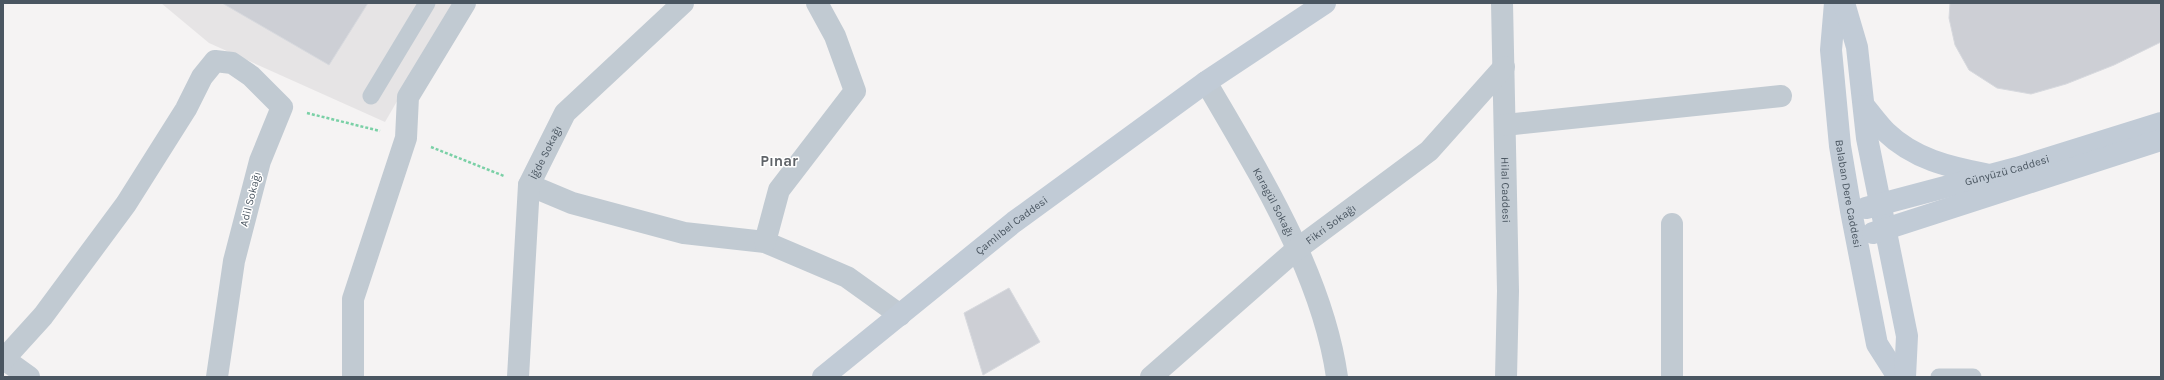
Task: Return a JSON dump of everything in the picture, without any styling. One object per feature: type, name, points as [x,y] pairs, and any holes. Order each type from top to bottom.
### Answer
[{"type":"street","points":[[354,377],[353,299],[406,138],[408,97],[465,3]]},
{"type":"street","name":"İğde Sokağı","points":[[518,377],[529,185],[565,113],[683,3]]},
{"type":"street","points":[[765,242],[779,190],[855,91],[835,36],[816,3]]},
{"type":"street","name":"Çamlıbel Caddesi","points":[[823,377],[1014,222],[1206,82],[1325,3]]},
{"type":"street","name":"Hilal Caddesi","points":[[1502,3],[1506,125],[1508,291],[1506,377]]},
{"type":"street","name":"Balaban Dere Caddesi","points":[[1835,3],[1831,50],[1840,146],[1877,344],[1898,377]]},
{"type":"street","points":[[1844,3],[1857,48],[1867,138],[1907,336],[1905,377]]},
{"type":"street","name":"Adil Sokağı","points":[[3,360],[43,316],[126,204],[186,109],[202,77],[215,61],[232,63],[251,76],[282,107],[260,161],[234,261],[217,377]]},
{"type":"street","name":"Fikri Sokağı","points":[[1151,377],[1297,249],[1430,152],[1504,67]]},
{"type":"street","name":"Karagül Sokağı","points":[[1206,82],[1245,150],[1297,249],[1321,309],[1337,377]]},
{"type":"street","points":[[1506,125],[1781,96]]},
{"type":"street","points":[[1864,106],[1886,132],[1919,156],[1945,166],[1990,175]]},
{"type":"street","name":"Günyüzü Caddesi","points":[[1851,211],[1990,175],[2161,123]]},
{"type":"street","name":"Günyüzü Caddesi","points":[[1856,237],[1886,231],[1978,198],[2161,140]]},
{"type":"street","points":[[529,185],[572,203],[684,233],[765,242],[847,277],[900,315]]},
{"type":"street","points":[[1672,224],[1672,377]]},
{"type":"street","points":[[3,360],[29,377]]},
{"type":"lane","points":[[371,96],[427,3]]},
{"type":"lane","points":[[1939,377],[1972,377]]},
{"type":"shaded area","points":[[161,3],[454,3],[385,122],[209,43]]},
{"type":"building","points":[[222,3],[368,3],[329,65]]},
{"type":"building","points":[[1950,3],[2161,3],[2161,42],[2114,65],[2066,84],[2031,94],[1997,88],[1969,70],[1955,45],[1949,18]]},
{"type":"building","points":[[1009,288],[1040,342],[983,375],[964,313]]},
{"type":"district","name":"Pınar","points":[[779,161]]}]
